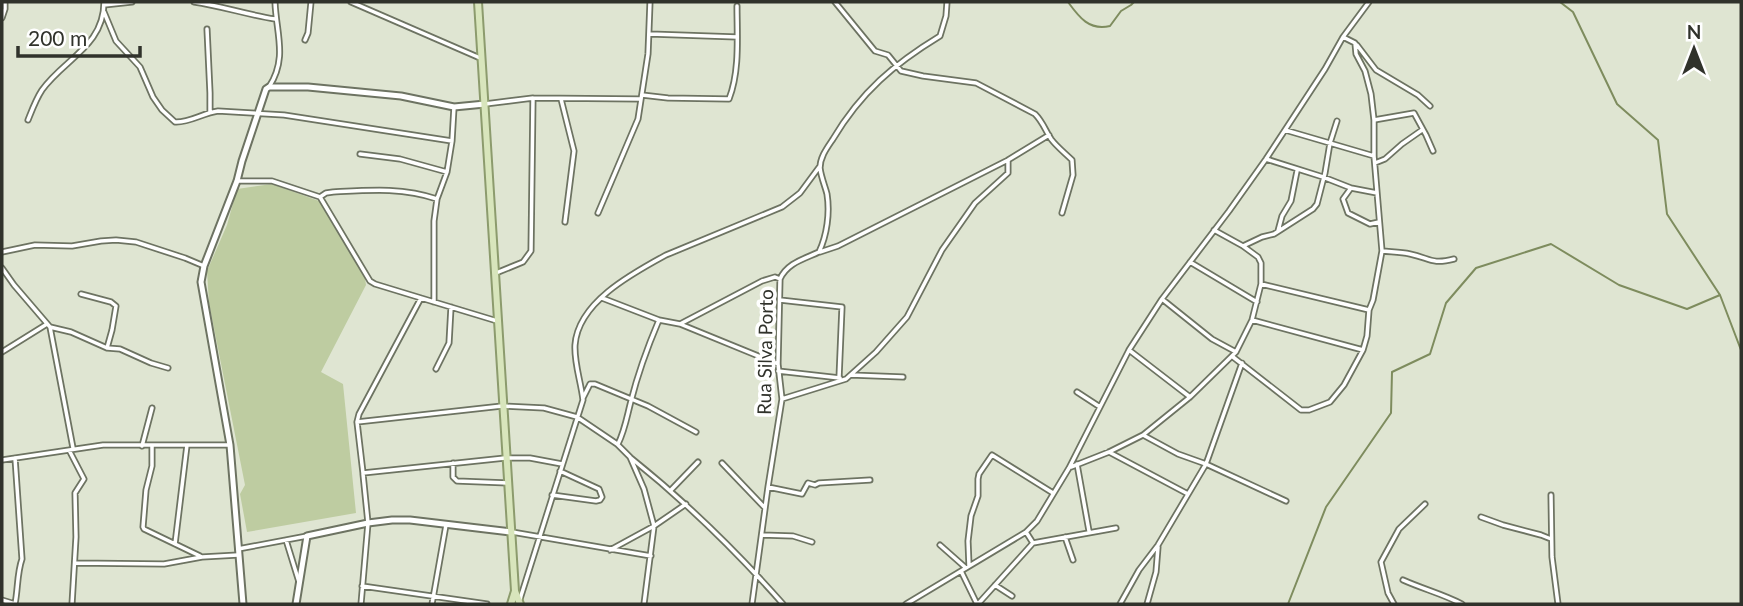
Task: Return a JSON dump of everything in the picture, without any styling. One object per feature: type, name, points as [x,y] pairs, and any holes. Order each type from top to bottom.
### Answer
[{"type":"main road","points":[[478,2],[502,406],[515,591],[519,603]]},
{"type":"main road","points":[[511,604],[515,591]]},
{"type":"street","points":[[2,18],[5,2]]},
{"type":"street","points":[[132,2],[104,3],[104,12],[116,41],[140,67],[153,97],[175,122],[218,111],[258,113],[452,141]]},
{"type":"street","points":[[194,2],[219,5],[275,19]]},
{"type":"street","points":[[243,604],[230,445],[201,282],[204,266],[237,181],[258,113],[267,89],[276,75],[280,48],[275,2]]},
{"type":"street","points":[[305,40],[312,2]]},
{"type":"street","points":[[351,2],[482,58]]},
{"type":"street","points":[[598,213],[635,126],[647,65],[650,2]]},
{"type":"street","points":[[835,2],[876,51],[888,55],[903,72],[972,82],[1035,114],[1059,149],[1072,160],[1073,175],[1062,213]]},
{"type":"street","points":[[583,400],[575,351],[576,337],[584,320],[601,298],[627,278],[666,255],[782,207],[800,193],[820,166],[825,151],[841,124],[877,81],[911,54],[940,36],[947,2]]},
{"type":"street","points":[[906,604],[1026,532],[1037,521],[1069,468],[1129,350],[1266,159],[1343,37],[1369,2]]},
{"type":"street","points":[[269,87],[321,88],[401,96],[454,107],[533,98],[641,97],[729,100],[735,65],[737,6]]},
{"type":"street","points":[[28,120],[42,90],[89,44],[104,12]]},
{"type":"street","points":[[207,29],[209,112]]},
{"type":"street","points":[[649,34],[737,37]]},
{"type":"street","points":[[1343,37],[1352,40],[1376,70],[1430,106]]},
{"type":"street","points":[[1163,299],[1235,354],[1241,363],[1301,410],[1330,402],[1345,385],[1367,336],[1369,310],[1382,251],[1374,156],[1374,120],[1369,84],[1356,54],[1355,44]]},
{"type":"street","points":[[496,273],[523,262],[531,251],[533,98]]},
{"type":"street","points":[[561,99],[574,151],[565,222]]},
{"type":"street","points":[[434,302],[434,221],[437,199],[447,172],[454,107]]},
{"type":"street","points":[[1374,120],[1412,113],[1433,151]]},
{"type":"street","points":[[1243,246],[1287,227],[1317,204],[1337,121]]},
{"type":"street","points":[[1285,130],[1374,156]]},
{"type":"street","points":[[1375,163],[1385,159],[1422,130]]},
{"type":"street","name":"Rua Silva Porto","points":[[752,604],[782,399],[778,371],[780,279],[793,263],[838,246],[1008,160],[1049,135]]},
{"type":"street","points":[[360,154],[400,159],[447,172]]},
{"type":"street","points":[[1266,159],[1351,188],[1377,193]]},
{"type":"street","points":[[782,399],[846,379],[876,352],[907,317],[942,250],[968,212],[1008,173],[1008,160]]},
{"type":"street","points":[[819,252],[825,236],[828,205],[820,166]]},
{"type":"street","points":[[1278,231],[1282,216],[1291,201],[1297,170]]},
{"type":"street","points":[[237,181],[272,181],[320,197],[369,281],[498,321]]},
{"type":"street","points":[[1351,188],[1343,199],[1348,213],[1370,224],[1380,222]]},
{"type":"street","points":[[320,197],[333,192],[394,190],[437,199]]},
{"type":"street","points":[[1069,468],[1143,435],[1190,397],[1235,354],[1252,320],[1257,302],[1261,284],[1260,260],[1243,246],[1214,230]]},
{"type":"street","points":[[2,252],[35,245],[72,246],[116,240],[136,242],[204,266]]},
{"type":"street","points":[[1382,251],[1410,254],[1434,262],[1454,259]]},
{"type":"street","points":[[1190,262],[1257,302]]},
{"type":"street","points":[[2,268],[49,326],[71,450],[84,480],[75,493],[76,537],[72,604]]},
{"type":"street","points":[[680,324],[762,281],[775,277],[780,279]]},
{"type":"street","points":[[1261,284],[1369,310]]},
{"type":"street","points":[[80,294],[111,302],[116,306],[107,348]]},
{"type":"street","points":[[360,604],[368,523],[357,422],[421,298]]},
{"type":"street","points":[[601,298],[659,320],[680,324],[778,364]]},
{"type":"street","points":[[780,300],[842,307],[838,378]]},
{"type":"street","points":[[436,369],[449,342],[451,307]]},
{"type":"street","points":[[617,444],[624,431],[631,400],[659,320]]},
{"type":"street","points":[[1252,320],[1363,350]]},
{"type":"street","points":[[2,352],[49,326],[168,368]]},
{"type":"street","points":[[1129,350],[1190,397]]},
{"type":"street","points":[[1120,604],[1206,464],[1241,363]]},
{"type":"street","points":[[778,371],[846,379]]},
{"type":"street","points":[[850,375],[903,377]]},
{"type":"street","points":[[519,603],[588,387],[593,383],[648,406],[696,432]]},
{"type":"street","points":[[1077,391],[1100,407]]},
{"type":"street","points":[[357,422],[502,406],[544,408],[577,417],[617,444],[671,490],[783,604]]},
{"type":"street","points":[[142,446],[152,408]]},
{"type":"street","points":[[1143,435],[1178,454],[1286,501]]},
{"type":"street","points":[[2,460],[103,445],[230,445]]},
{"type":"street","points":[[175,544],[187,445]]},
{"type":"street","points":[[152,446],[152,466],[147,485],[143,527],[202,557]]},
{"type":"street","points":[[1109,452],[1188,494]]},
{"type":"street","points":[[1053,493],[992,454],[979,474],[978,496],[971,516],[965,568],[977,604],[1033,543],[1116,528]]},
{"type":"street","points":[[363,473],[506,457],[562,464]]},
{"type":"street","points":[[631,457],[645,489],[654,526],[644,604]]},
{"type":"street","points":[[2,600],[15,604],[22,559],[15,458]]},
{"type":"street","points":[[671,490],[698,462]]},
{"type":"street","points":[[453,463],[453,477],[457,481],[508,483]]},
{"type":"street","points":[[722,463],[765,508]]},
{"type":"street","points":[[1077,464],[1089,532]]},
{"type":"street","points":[[552,495],[596,501],[602,497],[599,489],[560,471]]},
{"type":"street","points":[[768,487],[802,494],[808,483],[816,485],[870,480]]},
{"type":"street","points":[[1551,495],[1551,539],[1558,604]]},
{"type":"street","points":[[610,550],[654,526],[686,504]]},
{"type":"street","points":[[1394,604],[1388,593],[1381,562],[1399,529],[1425,504]]},
{"type":"street","points":[[1481,517],[1551,539]]},
{"type":"street","points":[[75,563],[164,564],[238,552],[368,523],[410,520],[511,532],[651,556]]},
{"type":"street","points":[[432,604],[446,525]]},
{"type":"street","points":[[1026,532],[1033,543]]},
{"type":"street","points":[[762,535],[793,536],[812,542]]},
{"type":"street","points":[[296,604],[307,536]]},
{"type":"street","points":[[1065,537],[1073,560]]},
{"type":"street","points":[[286,540],[299,584]]},
{"type":"street","points":[[940,545],[965,568]]},
{"type":"street","points":[[1147,604],[1156,572],[1158,545]]},
{"type":"street","points":[[1403,580],[1462,604]]},
{"type":"street","points":[[995,585],[1012,596]]},
{"type":"street","points":[[362,586],[433,596],[452,602],[487,604]]},
{"type":"green space","points":[[272,184],[319,201],[365,278],[366,285],[321,372],[343,384],[356,513],[247,532],[240,494],[245,485],[209,303],[207,271],[227,225],[237,189]]},
{"type":"waterway","points":[[1068,2],[1085,22],[1103,27],[1110,26],[1121,11],[1134,2]]},
{"type":"waterway","points":[[1560,2],[1573,12],[1617,104],[1658,140],[1667,214],[1720,295],[1741,350]]},
{"type":"waterway","points":[[1288,604],[1326,507],[1391,413],[1392,372],[1430,354],[1446,303],[1476,268],[1551,244],[1619,285],[1687,309],[1720,295]]}]
